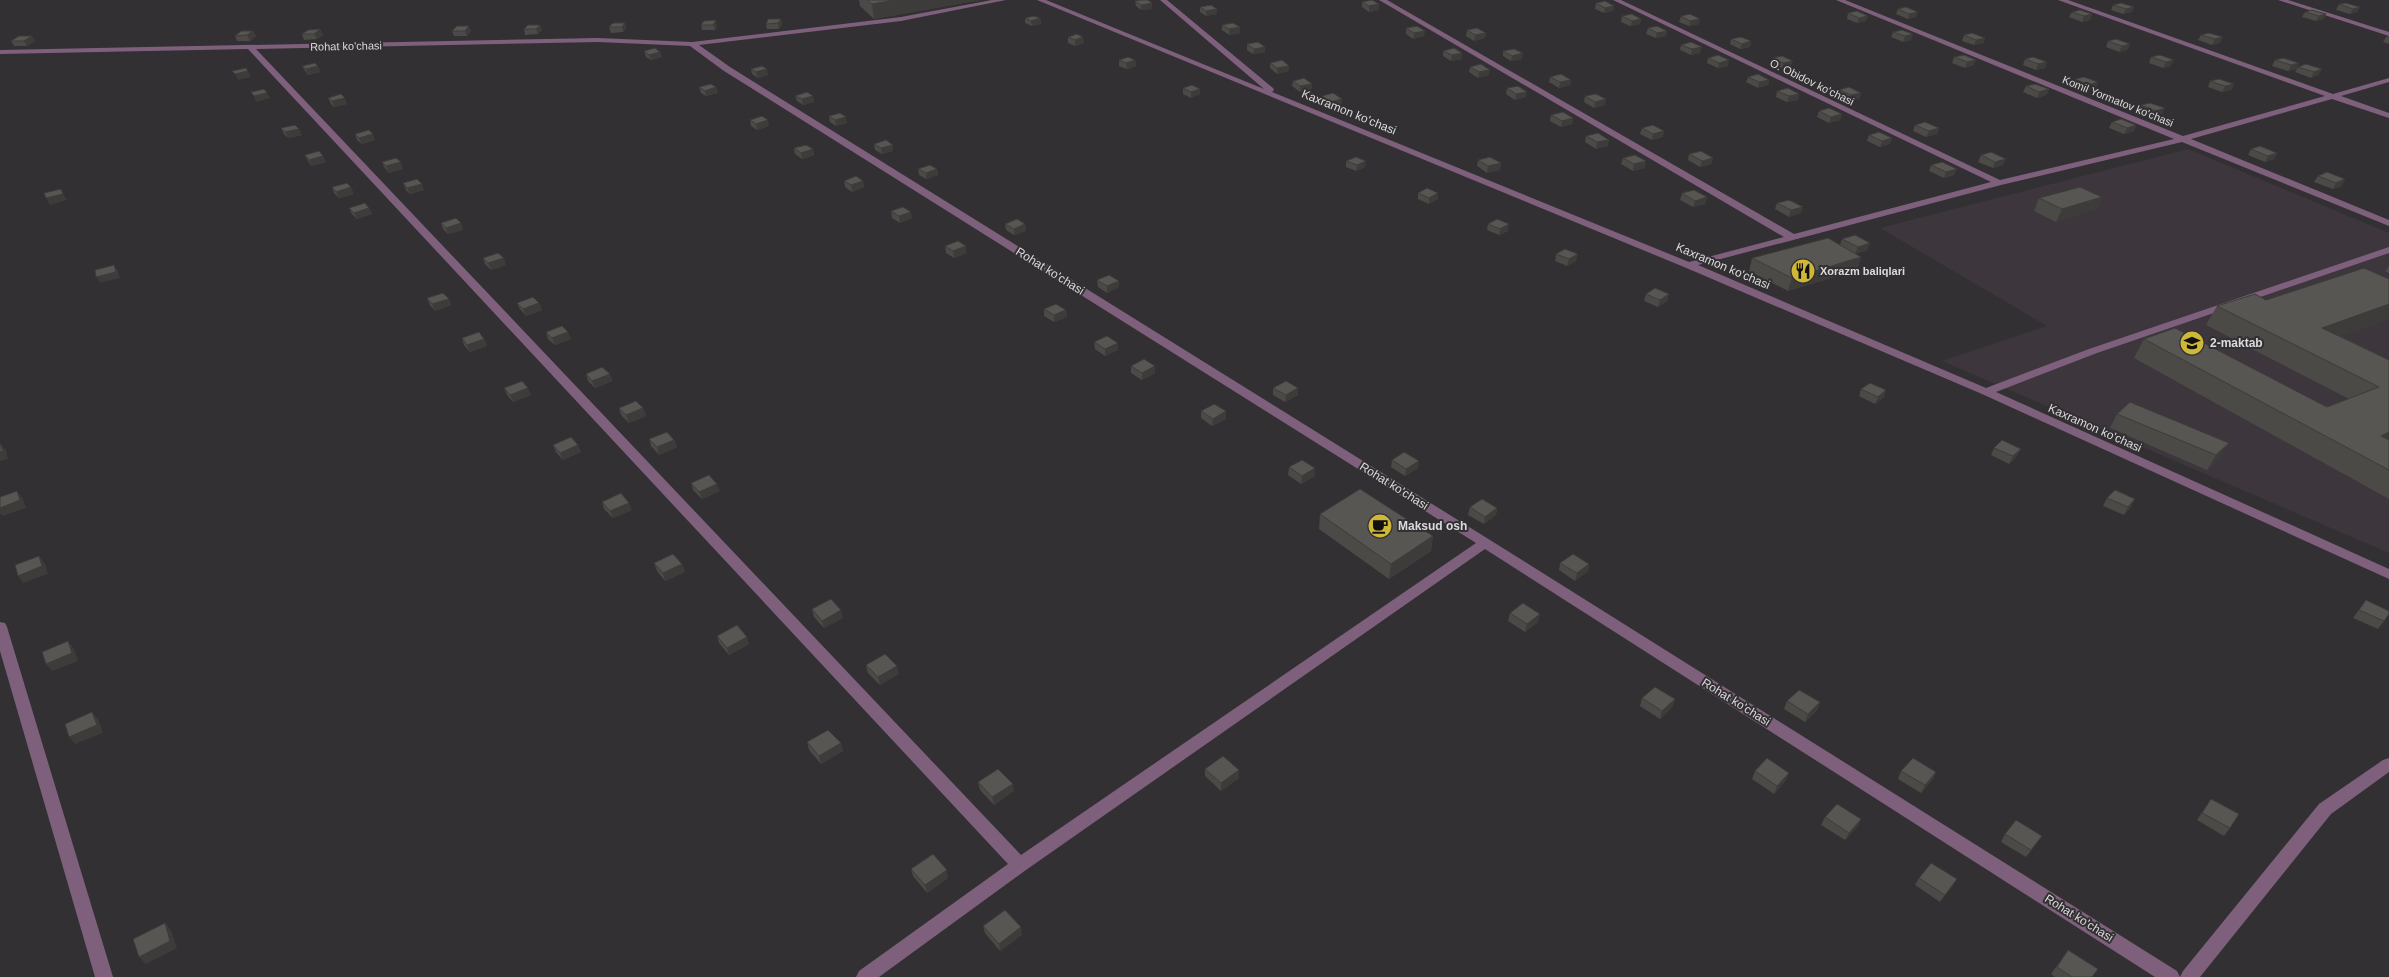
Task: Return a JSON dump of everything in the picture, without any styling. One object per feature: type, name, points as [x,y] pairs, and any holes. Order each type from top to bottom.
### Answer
[{"type":"street","name":"Rohat ko'chasi","points":[[0,52],[252,49],[598,40],[692,44],[901,19],[1003,0]]},
{"type":"street","name":"Kaxramon ko'chasi","points":[[1040,0],[1688,265],[1986,392],[2389,574]]},
{"type":"street","points":[[1163,0],[1280,98]]},
{"type":"street","points":[[1382,0],[1792,237]]},
{"type":"street","name":"O. Obidov ko'chasi","points":[[1616,0],[1999,183]]},
{"type":"street","name":"Komil Yormatov ko'chasi","points":[[1839,0],[2389,223]]},
{"type":"street","points":[[2061,0],[2389,116]]},
{"type":"street","points":[[2281,0],[2389,34]]},
{"type":"street","name":"Rohat ko'chasi","points":[[692,44],[727,69],[1485,542],[2171,977]]},
{"type":"street","points":[[252,49],[1020,865]]},
{"type":"street","points":[[1688,265],[1999,183],[2183,139],[2389,80]]},
{"type":"street","points":[[1986,392],[2093,351],[2389,250]]},
{"type":"street","points":[[865,977],[1020,865],[1485,542]]},
{"type":"street","points":[[0,628],[104,977]]},
{"type":"street","points":[[2189,977],[2325,809],[2389,764]]},
{"type":"shaded area","name":"2-maktab","points":[[2188,149],[2389,233],[2389,553],[1942,361],[2047,326],[1880,228]]},
{"type":"building","points":[[867,0],[895,0],[872,4]]},
{"type":"building","points":[[1148,0],[1152,3],[1141,5],[1135,1]]},
{"type":"building","points":[[1372,0],[1379,4],[1369,6],[1362,2]]},
{"type":"building","points":[[1605,1],[1614,6],[1605,8],[1596,3]]},
{"type":"building","points":[[2121,3],[2134,7],[2126,9],[2113,5]]},
{"type":"building","points":[[2346,3],[2360,7],[2353,9],[2339,4]]},
{"type":"building","points":[[1211,5],[1217,9],[1206,11],[1200,7]]},
{"type":"building","points":[[1906,7],[1918,12],[1909,14],[1898,9]]},
{"type":"building","points":[[2080,10],[2092,14],[2084,16],[2072,12]]},
{"type":"building","points":[[2312,10],[2326,14],[2319,16],[2305,12]]},
{"type":"building","points":[[1857,11],[1868,16],[1859,18],[1848,13]]},
{"type":"building","points":[[1632,14],[1641,19],[1632,21],[1622,16]]},
{"type":"building","points":[[1690,14],[1700,19],[1690,21],[1681,16]]},
{"type":"building","points":[[1034,16],[1040,18],[1031,21],[1025,18]]},
{"type":"building","points":[[768,19],[781,19],[778,23],[766,24]]},
{"type":"building","points":[[716,20],[713,25],[701,25],[704,21]]},
{"type":"building","points":[[613,23],[625,23],[622,27],[609,27]]},
{"type":"building","points":[[1233,23],[1240,27],[1229,29],[1222,25]]},
{"type":"building","points":[[528,25],[540,25],[536,29],[524,29]]},
{"type":"building","points":[[457,26],[469,26],[465,31],[452,31]]},
{"type":"building","points":[[1417,26],[1425,31],[1414,33],[1406,28]]},
{"type":"building","points":[[1657,26],[1667,31],[1657,33],[1648,28]]},
{"type":"building","points":[[1477,28],[1486,33],[1475,35],[1467,30]]},
{"type":"building","points":[[320,29],[314,34],[302,34],[308,30]]},
{"type":"building","points":[[1902,30],[1913,34],[1905,36],[1893,32]]},
{"type":"building","points":[[241,31],[253,31],[247,35],[235,36]]},
{"type":"building","points":[[1972,33],[1985,38],[1976,40],[1964,35]]},
{"type":"building","points":[[2209,33],[2223,37],[2215,39],[2201,35]]},
{"type":"building","points":[[1077,34],[1083,37],[1075,40],[1068,37]]},
{"type":"building","points":[[19,36],[32,36],[24,41],[11,41]]},
{"type":"building","points":[[1741,37],[1751,41],[1742,44],[1731,39]]},
{"type":"building","points":[[2116,39],[2130,44],[2122,46],[2108,41]]},
{"type":"building","points":[[1258,42],[1265,47],[1254,49],[1247,44]]},
{"type":"building","points":[[1691,42],[1702,47],[1692,49],[1681,45]]},
{"type":"building","points":[[655,48],[660,52],[649,55],[644,51]]},
{"type":"building","points":[[1454,48],[1462,53],[1452,55],[1443,51]]},
{"type":"building","points":[[1514,49],[1523,53],[1512,56],[1503,51]]},
{"type":"building","points":[[1718,55],[1729,60],[1719,63],[1708,58]]},
{"type":"building","points":[[1964,55],[1976,60],[1967,62],[1954,57]]},
{"type":"building","points":[[2160,55],[2174,60],[2166,62],[2151,57]]},
{"type":"building","points":[[1782,56],[1793,61],[1783,63],[1772,58]]},
{"type":"building","points":[[1128,57],[1135,60],[1126,63],[1119,60]]},
{"type":"building","points":[[2033,57],[2047,62],[2038,64],[2025,59]]},
{"type":"building","points":[[2283,58],[2299,63],[2291,65],[2275,60]]},
{"type":"building","points":[[1282,60],[1289,66],[1277,68],[1270,63]]},
{"type":"building","points":[[315,63],[318,66],[306,69],[302,66]]},
{"type":"building","points":[[1481,64],[1490,70],[1479,72],[1470,67]]},
{"type":"building","points":[[2306,64],[2322,69],[2314,72],[2298,67]]},
{"type":"building","points":[[762,66],[767,69],[756,72],[751,69]]},
{"type":"building","points":[[246,68],[248,71],[235,74],[232,71]]},
{"type":"building","points":[[1561,74],[1571,80],[1560,82],[1550,77]]},
{"type":"building","points":[[1758,74],[1769,80],[1759,82],[1748,77]]},
{"type":"building","points":[[2084,77],[2098,82],[2089,85],[2075,79]]},
{"type":"building","points":[[1304,78],[1312,84],[1300,86],[1293,81]]},
{"type":"building","points":[[2219,79],[2234,84],[2225,86],[2210,81]]},
{"type":"building","points":[[711,84],[716,87],[705,91],[699,87]]},
{"type":"building","points":[[2035,84],[2049,89],[2039,92],[2026,86]]},
{"type":"building","points":[[1192,85],[1200,89],[1191,92],[1183,88]]},
{"type":"building","points":[[1518,86],[1527,92],[1516,94],[1507,88]]},
{"type":"building","points":[[1849,87],[1861,93],[1851,95],[1839,90]]},
{"type":"building","points":[[1788,88],[1799,94],[1789,96],[1777,91]]},
{"type":"building","points":[[264,89],[267,93],[254,96],[251,92]]},
{"type":"building","points":[[807,92],[813,96],[802,99],[795,96]]},
{"type":"building","points":[[1333,93],[1342,99],[1330,102],[1322,96]]},
{"type":"building","points":[[341,94],[345,98],[332,101],[328,98]]},
{"type":"building","points":[[1596,94],[1606,99],[1595,102],[1585,96]]},
{"type":"building","points":[[2150,103],[2165,108],[2156,111],[2141,105]]},
{"type":"building","points":[[1829,108],[1842,114],[1831,117],[1819,111]]},
{"type":"building","points":[[1563,112],[1573,118],[1562,121],[1551,115]]},
{"type":"building","points":[[840,113],[846,117],[835,120],[829,116]]},
{"type":"building","points":[[762,116],[768,120],[756,124],[750,120]]},
{"type":"building","points":[[2121,119],[2136,125],[2127,128],[2112,122]]},
{"type":"building","points":[[1925,122],[1939,128],[1929,131],[1915,125]]},
{"type":"building","points":[[295,125],[299,129],[285,132],[281,128]]},
{"type":"building","points":[[1653,125],[1664,131],[1653,134],[1642,128]]},
{"type":"building","points":[[369,130],[373,134],[359,138],[355,134]]},
{"type":"building","points":[[1879,132],[1892,138],[1882,141],[1869,135]]},
{"type":"building","points":[[1598,133],[1609,140],[1597,142],[1586,136]]},
{"type":"building","points":[[886,140],[893,145],[881,148],[874,144]]},
{"type":"building","points":[[806,145],[813,149],[801,153],[794,148]]},
{"type":"building","points":[[2260,146],[2277,153],[2268,156],[2251,149]]},
{"type":"building","points":[[319,151],[323,156],[309,160],[305,155]]},
{"type":"building","points":[[1701,151],[1713,158],[1702,161],[1689,154]]},
{"type":"building","points":[[1991,152],[2006,159],[1995,162],[1981,155]]},
{"type":"building","points":[[1635,155],[1646,161],[1634,164],[1623,158]]},
{"type":"building","points":[[1356,157],[1366,161],[1357,165],[1346,161]]},
{"type":"building","points":[[1490,157],[1501,163],[1488,166],[1478,160]]},
{"type":"building","points":[[396,158],[401,162],[386,166],[382,162]]},
{"type":"building","points":[[1942,162],[1957,169],[1946,172],[1931,165]]},
{"type":"building","points":[[930,165],[937,169],[926,173],[918,169]]},
{"type":"building","points":[[2327,172],[2345,179],[2336,183],[2318,176]]},
{"type":"building","points":[[856,176],[863,181],[851,185],[844,181]]},
{"type":"building","points":[[417,179],[422,184],[407,188],[403,183]]},
{"type":"building","points":[[347,183],[351,187],[336,192],[332,187]]},
{"type":"building","points":[[2080,187],[2102,197],[2062,209],[2039,198]]},
{"type":"building","points":[[1427,188],[1438,193],[1429,198],[1418,193]]},
{"type":"building","points":[[61,189],[63,194],[46,198],[44,193]]},
{"type":"building","points":[[1694,190],[1707,197],[1695,201],[1682,193]]},
{"type":"building","points":[[1789,200],[1803,207],[1791,210],[1777,203]]},
{"type":"building","points":[[365,203],[369,208],[354,213],[349,208]]},
{"type":"building","points":[[903,207],[911,212],[899,216],[891,211]]},
{"type":"building","points":[[456,218],[461,223],[446,228],[441,223]]},
{"type":"building","points":[[1017,219],[1025,224],[1014,229],[1005,224]]},
{"type":"building","points":[[1497,219],[1509,224],[1500,229],[1488,224]]},
{"type":"building","points":[[1855,235],[1870,243],[1858,247],[1842,239]]},
{"type":"building","points":[[1828,238],[1861,257],[1792,278],[1752,258]]},
{"type":"building","points":[[958,241],[966,246],[953,251],[945,246]]},
{"type":"building","points":[[1565,249],[1578,254],[1569,259],[1556,254]]},
{"type":"building","points":[[498,253],[504,258],[488,263],[483,258]]},
{"type":"building","points":[[114,265],[116,272],[96,277],[95,270]]},
{"type":"building","points":[[2364,268],[2389,279],[2389,304],[2322,328],[2389,360],[2389,432],[2381,436],[2389,440],[2389,470],[2144,339],[2175,328],[2327,407],[2379,387],[2217,306],[2255,294],[2266,300]]},
{"type":"building","points":[[1109,275],[1119,281],[1107,286],[1097,280]]},
{"type":"building","points":[[1655,288],[1669,294],[1660,300],[1646,294]]},
{"type":"building","points":[[443,293],[449,299],[432,304],[427,298]]},
{"type":"building","points":[[533,297],[539,303],[523,309],[517,303]]},
{"type":"building","points":[[1056,304],[1066,310],[1054,315],[1044,309]]},
{"type":"building","points":[[562,326],[568,332],[552,338],[546,332]]},
{"type":"building","points":[[479,332],[484,339],[467,345],[462,338]]},
{"type":"building","points":[[1107,336],[1118,343],[1105,349],[1094,342]]},
{"type":"building","points":[[1144,359],[1155,366],[1142,373],[1131,366]]},
{"type":"building","points":[[602,367],[610,374],[592,381],[586,374]]},
{"type":"building","points":[[522,381],[528,388],[510,395],[504,388]]},
{"type":"building","points":[[1286,381],[1298,388],[1286,395],[1273,388]]},
{"type":"building","points":[[1870,383],[1886,390],[1878,397],[1861,389]]},
{"type":"building","points":[[636,401],[643,408],[626,415],[619,408]]},
{"type":"building","points":[[2130,402],[2229,443],[2216,455],[2117,414]]},
{"type":"building","points":[[1214,404],[1226,411],[1213,419],[1201,411]]},
{"type":"building","points":[[667,432],[674,440],[657,447],[649,439]]},
{"type":"building","points":[[571,437],[578,445],[560,453],[553,445]]},
{"type":"building","points":[[2002,440],[2021,449],[2013,456],[1994,448]]},
{"type":"building","points":[[1404,452],[1419,461],[1406,469],[1392,460]]},
{"type":"building","points":[[1302,460],[1315,468],[1302,476],[1289,467]]},
{"type":"building","points":[[709,475],[717,484],[699,492],[691,483]]},
{"type":"building","points":[[1360,489],[1433,536],[1391,564],[1320,514]]},
{"type":"building","points":[[2115,490],[2135,499],[2128,507],[2107,498]]},
{"type":"building","points":[[17,491],[20,500],[0,508],[0,497]]},
{"type":"building","points":[[621,493],[629,503],[610,511],[602,502]]},
{"type":"building","points":[[1482,499],[1497,508],[1485,517],[1470,507]]},
{"type":"building","points":[[673,554],[682,564],[663,573],[654,563]]},
{"type":"building","points":[[1573,554],[1589,564],[1577,573],[1560,563]]},
{"type":"building","points":[[39,556],[42,566],[18,576],[15,565]]},
{"type":"building","points":[[831,599],[841,610],[822,621],[812,609]]},
{"type":"building","points":[[2366,600],[2389,611],[2384,621],[2359,610]]},
{"type":"building","points":[[1523,603],[1540,614],[1527,624],[1510,613]]},
{"type":"building","points":[[737,625],[747,637],[727,648],[717,636]]},
{"type":"building","points":[[68,641],[72,653],[46,664],[42,652]]},
{"type":"building","points":[[885,654],[897,666],[878,677],[866,665]]},
{"type":"building","points":[[1655,687],[1675,699],[1662,711],[1642,698]]},
{"type":"building","points":[[1799,690],[1820,702],[1808,714],[1787,701]]},
{"type":"building","points":[[92,712],[97,725],[69,737],[65,724]]},
{"type":"building","points":[[828,730],[841,743],[819,756],[807,742]]},
{"type":"building","points":[[1223,756],[1239,770],[1221,783],[1205,769]]},
{"type":"building","points":[[1767,758],[1789,773],[1777,786],[1755,771]]},
{"type":"building","points":[[1913,758],[1936,772],[1925,785],[1901,771]]},
{"type":"building","points":[[998,769],[1013,784],[992,797],[978,782]]},
{"type":"building","points":[[2211,799],[2239,814],[2230,828],[2202,813]]},
{"type":"building","points":[[1837,804],[1861,819],[1849,833],[1825,817]]},
{"type":"building","points":[[2016,820],[2042,836],[2031,850],[2005,834]]},
{"type":"building","points":[[933,854],[947,870],[925,885],[911,869]]},
{"type":"building","points":[[1931,863],[1957,879],[1945,895],[1919,878]]},
{"type":"building","points":[[1005,910],[1021,927],[999,944],[983,926]]},
{"type":"building","points":[[165,923],[170,941],[139,957],[133,939]]},
{"type":"building","points":[[2068,950],[2098,969],[2092,977],[2072,977],[2057,967]]},
{"type":"place","name":"Xorazm baliqlari","points":[[1803,271]]},
{"type":"place","name":"2-maktab","points":[[2192,343]]},
{"type":"place","name":"Maksud osh","points":[[1380,526]]}]
